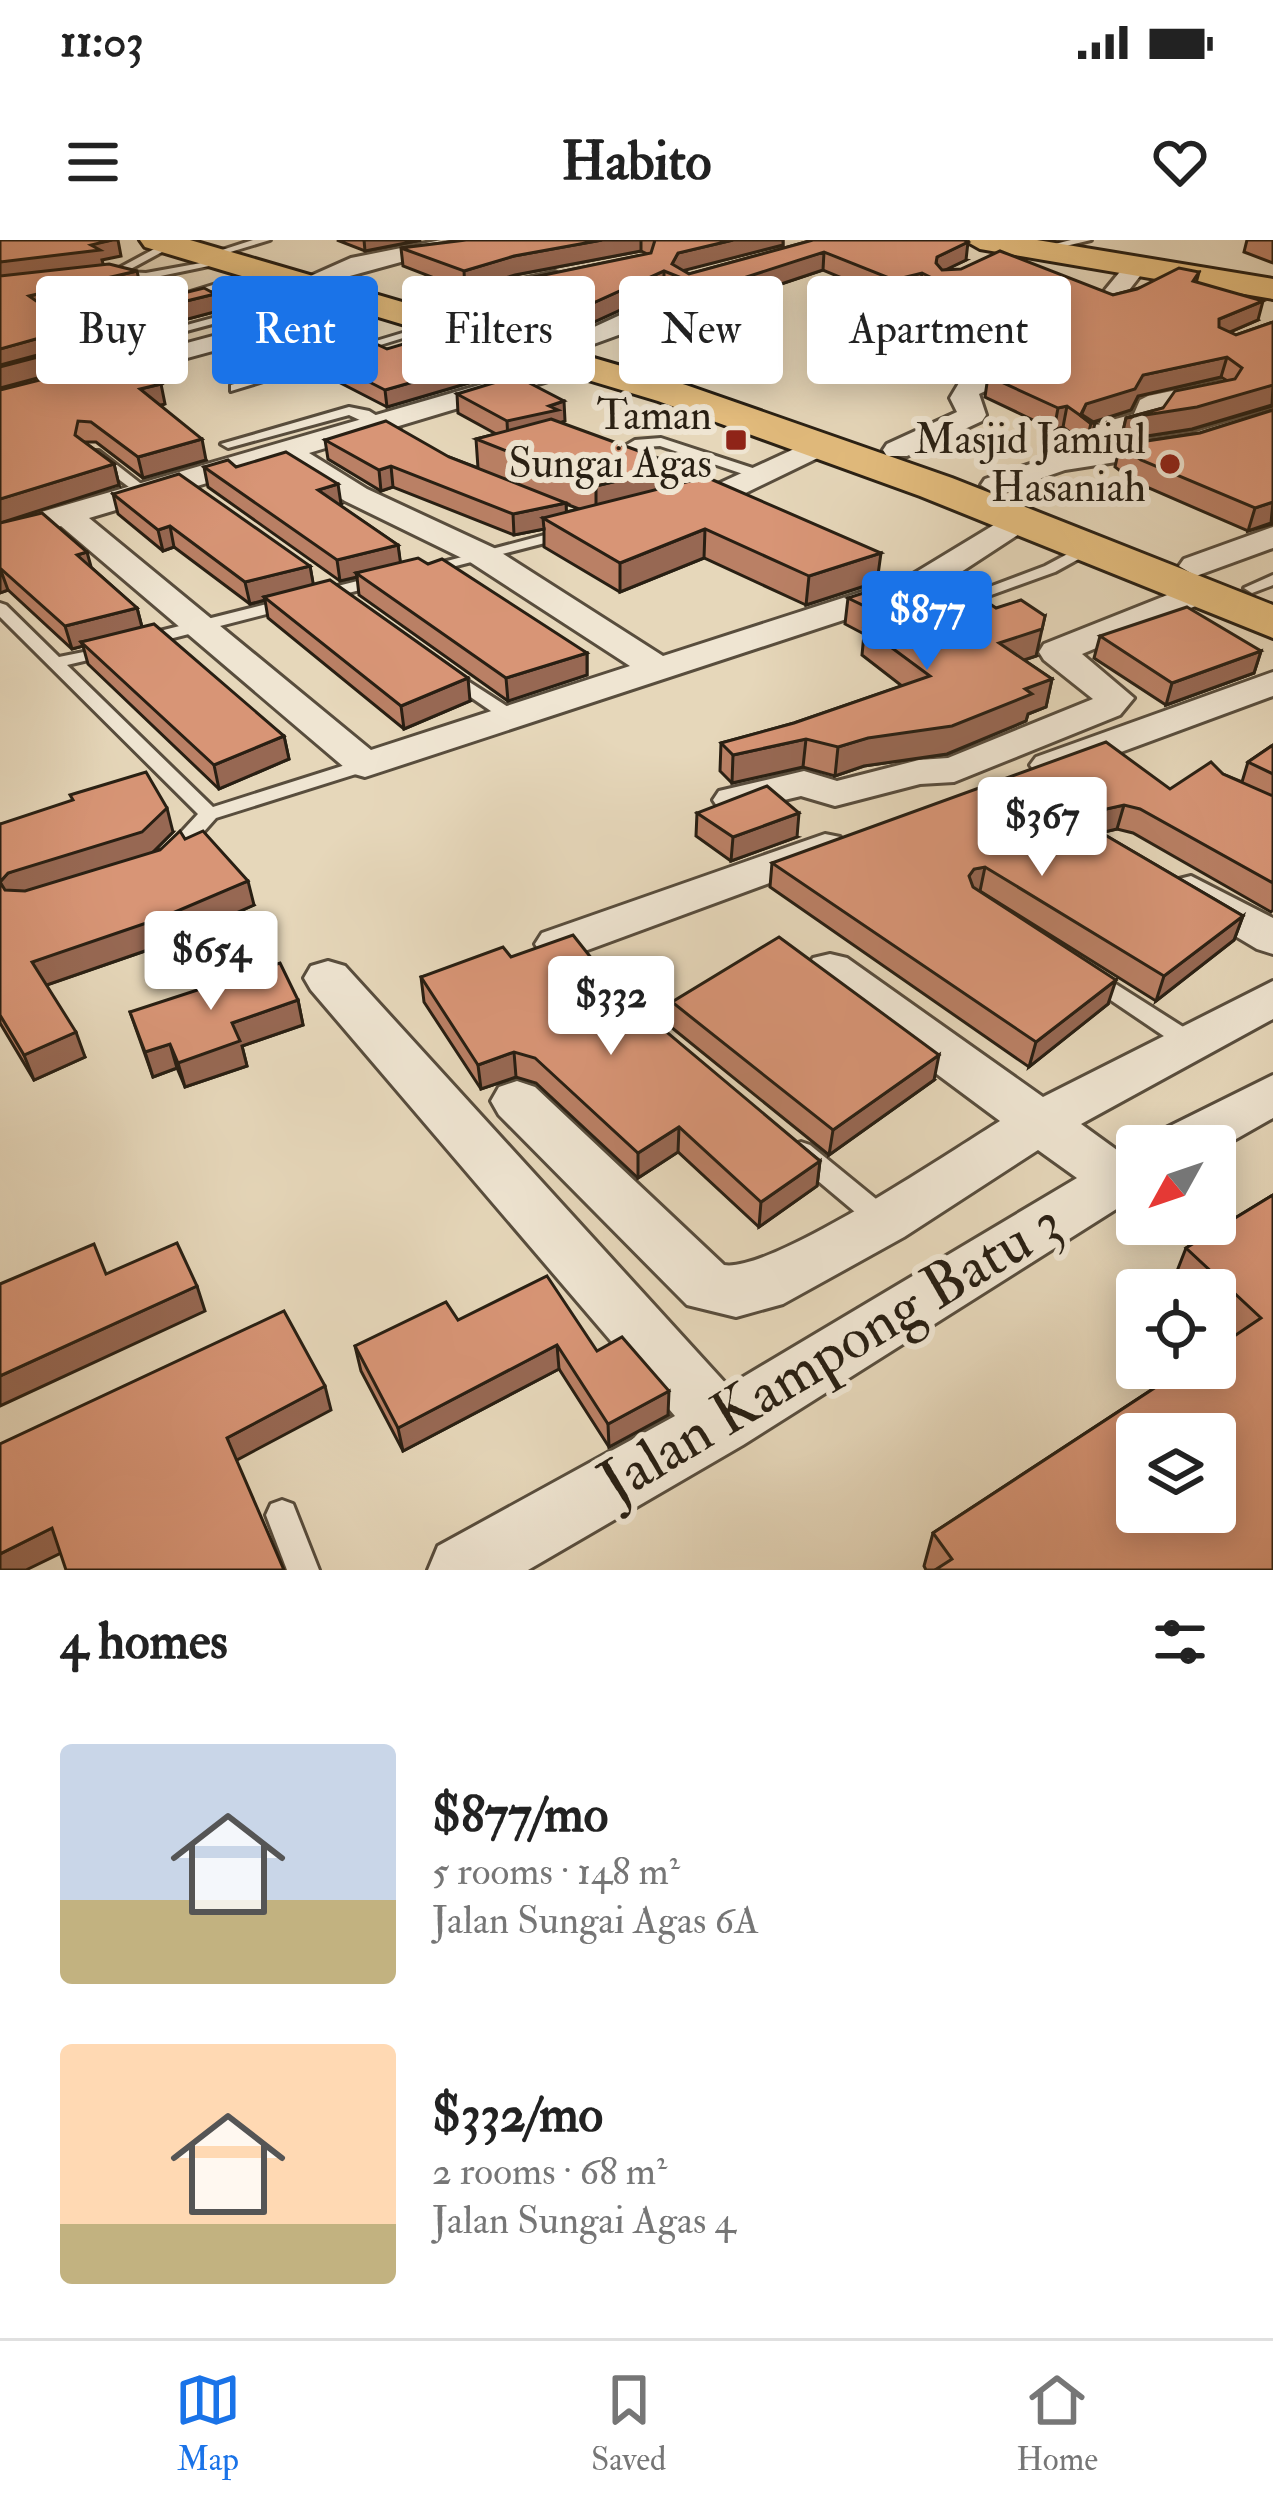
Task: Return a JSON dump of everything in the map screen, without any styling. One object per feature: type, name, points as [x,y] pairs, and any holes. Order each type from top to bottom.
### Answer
[{"type":"highway","points":[[982,253],[1026,248],[1130,283],[1273,289]]},
{"type":"highway","points":[[214,250],[291,276]]},
{"type":"highway","points":[[595,362],[897,450],[1014,493],[1198,579]]},
{"type":"highway","points":[[595,364],[818,447],[1014,493],[1090,548],[1268,597]]},
{"type":"street","points":[[335,276],[359,263],[460,241],[488,244]]},
{"type":"street","points":[[570,276],[575,275]]},
{"type":"street","points":[[0,401],[212,354]]},
{"type":"street","points":[[0,534],[142,490],[186,485],[286,451],[393,430],[502,384]]},
{"type":"street","points":[[897,450],[972,415],[964,398],[968,389],[981,384]]},
{"type":"street","points":[[1014,493],[1018,463],[1028,453],[1147,419],[1150,406],[1158,402],[1220,389]]},
{"type":"street","points":[[68,515],[365,765],[659,669],[930,596],[1014,493],[1107,451],[1184,443],[1273,417]]},
{"type":"street","points":[[584,443],[708,498],[759,513]]},
{"type":"street","points":[[708,498],[818,447]]},
{"type":"street","points":[[286,451],[356,495],[482,555],[659,669]]},
{"type":"street","points":[[734,800],[804,783],[836,794],[919,772],[954,770],[1107,706],[1115,698],[1057,652],[1273,537]]},
{"type":"street","points":[[880,566],[930,596]]},
{"type":"street","points":[[915,814],[1273,683]]},
{"type":"street","points":[[558,944],[870,830]]},
{"type":"street","points":[[1155,869],[1273,938]]},
{"type":"street","points":[[830,970],[1039,1123],[1116,1167]]},
{"type":"street","points":[[328,978],[721,1424]]},
{"type":"street","points":[[517,1101],[708,1287],[736,1292],[762,1286],[884,1221],[1039,1123],[1273,998]]},
{"type":"street","points":[[1217,1125],[1273,1094]]},
{"type":"street","name":"Jalan Kampong Batu 3","points":[[462,1570],[721,1424],[1116,1181]]},
{"type":"lane","points":[[1026,248],[1086,240]]},
{"type":"lane","points":[[113,274],[146,276],[214,250]]},
{"type":"lane","points":[[102,276],[214,250]]},
{"type":"lane","points":[[188,284],[214,250]]},
{"type":"lane","points":[[235,388],[249,384]]},
{"type":"lane","points":[[228,444],[349,411],[393,430]]},
{"type":"lane","points":[[615,456],[640,443],[662,442],[760,475]]},
{"type":"lane","points":[[88,449],[142,490]]},
{"type":"lane","points":[[54,663],[595,526],[574,518]]},
{"type":"lane","points":[[930,596],[1050,569],[1090,548]]},
{"type":"lane","points":[[317,581],[352,606]]},
{"type":"lane","points":[[0,608],[208,814]]},
{"type":"lane","points":[[431,661],[510,716]]},
{"type":"lane","points":[[158,865],[208,814],[365,765]]},
{"type":"lane","points":[[1075,966],[1191,1043]]},
{"type":"lane","points":[[780,1135],[884,1221]]},
{"type":"lane","points":[[282,1515],[303,1570]]},
{"type":"building","points":[[0,240],[112,240],[91,245],[100,250],[0,262]]},
{"type":"building","points":[[466,240],[602,240],[514,256],[464,271],[401,248]]},
{"type":"building","points":[[655,240],[733,240],[678,253],[672,264],[689,274],[813,240],[964,240],[968,242],[937,257],[942,270],[961,269],[1000,251],[1064,276],[884,276],[824,252],[750,276],[676,276],[664,271],[653,276],[619,276],[619,291],[595,302],[595,276],[540,276],[651,253]]},
{"type":"building","points":[[109,264],[137,271],[115,276],[36,276],[36,294],[29,296],[36,301],[36,339],[0,349],[0,276]]},
{"type":"building","points":[[1179,268],[1199,272],[1193,281],[1263,301],[1219,319],[1219,327],[1236,335],[1273,322],[1273,385],[1197,407],[1126,418],[1163,408],[1175,391],[1235,379],[1242,368],[1227,357],[1143,375],[1135,389],[1086,404],[1081,414],[1095,423],[1067,406],[1058,408],[1006,384],[1071,384],[1071,279],[1113,295]]},
{"type":"building","points":[[204,288],[212,295],[188,301],[188,292]]},
{"type":"building","points":[[378,345],[387,349],[402,345],[402,384],[406,384],[385,390],[373,384],[378,384]]},
{"type":"building","points":[[36,381],[161,384],[140,389],[202,439],[138,457],[91,422],[78,421],[75,435],[114,464],[0,499],[0,390]]},
{"type":"building","points":[[490,384],[531,384],[564,401],[549,406],[558,410],[507,421],[457,394]]},
{"type":"building","points":[[1273,410],[1273,502],[1255,508],[1141,460],[1120,445],[1200,433]]},
{"type":"building","points":[[551,419],[680,466],[596,486],[476,439]]},
{"type":"building","points":[[386,421],[449,457],[566,503],[513,514],[391,466],[379,470],[325,440]]},
{"type":"building","points":[[286,452],[338,484],[318,490],[398,545],[337,560],[204,467],[228,460],[236,467]]},
{"type":"building","points":[[179,474],[310,566],[245,582],[170,526],[158,530],[113,494]]},
{"type":"building","points":[[706,477],[881,553],[809,576],[705,529],[620,563],[543,518]]},
{"type":"building","points":[[42,513],[87,552],[77,555],[137,608],[65,626],[0,568],[0,523]]},
{"type":"building","points":[[418,558],[428,564],[442,559],[587,653],[506,678],[356,573]]},
{"type":"building","points":[[330,580],[468,678],[401,706],[264,597]]},
{"type":"building","points":[[897,582],[900,590],[888,599],[905,606],[908,615],[975,594],[996,608],[1021,600],[1045,616],[1042,629],[999,643],[1052,679],[1025,689],[1032,694],[952,726],[838,747],[806,739],[733,755],[721,743],[930,676],[865,628],[893,620],[848,598]]},
{"type":"building","points":[[1187,607],[1261,651],[1172,683],[1100,636]]},
{"type":"building","points":[[154,624],[284,736],[214,765],[81,642]]},
{"type":"building","points":[[1106,742],[1170,789],[1211,762],[1223,774],[1273,796],[1273,883],[1140,809],[1124,805],[1106,809],[1097,820],[1105,835],[1243,916],[1164,976],[985,867],[974,869],[969,876],[973,887],[1116,980],[1036,1042],[772,863]]},
{"type":"building","points":[[1273,745],[1273,774],[1248,762]]},
{"type":"building","points":[[146,772],[167,808],[142,832],[8,873],[0,882],[0,824],[73,800],[70,795]]},
{"type":"building","points":[[767,786],[799,813],[733,837],[697,813]]},
{"type":"building","points":[[180,831],[185,839],[203,831],[248,881],[161,918],[32,962],[76,1032],[24,1055],[0,1015],[0,882],[5,890],[25,891],[160,850]]},
{"type":"building","points":[[573,935],[638,1017],[644,1013],[820,1161],[761,1202],[679,1127],[638,1153],[535,1058],[514,1052],[478,1065],[421,977],[503,947],[511,957]]},
{"type":"building","points":[[779,937],[939,1055],[833,1130],[672,1002]]},
{"type":"building","points":[[280,963],[298,1000],[232,1023],[240,1041],[178,1063],[170,1044],[145,1052],[130,1012]]},
{"type":"building","points":[[1273,1195],[1273,1570],[935,1570],[952,1559],[933,1533],[1116,1413],[1116,1533],[1236,1533],[1236,1413],[1116,1413],[1153,1389],[1236,1389],[1236,1335],[1261,1318],[1236,1295],[1236,1269],[1208,1269],[1186,1248],[1236,1245],[1236,1218]]},
{"type":"building","points":[[177,1243],[197,1286],[0,1376],[0,1284],[94,1244],[106,1274]]},
{"type":"building","points":[[547,1276],[597,1351],[622,1337],[669,1391],[608,1424],[557,1345],[398,1428],[355,1346],[446,1302],[458,1320]]},
{"type":"building","points":[[284,1311],[325,1386],[227,1438],[284,1570],[66,1570],[52,1528],[0,1554],[0,1444]]},
{"type":"place","name":"Taman Sungai Agas","points":[[736,440]]},
{"type":"place","name":"Masjid Jamiul Hasaniah","points":[[1170,464]]}]
